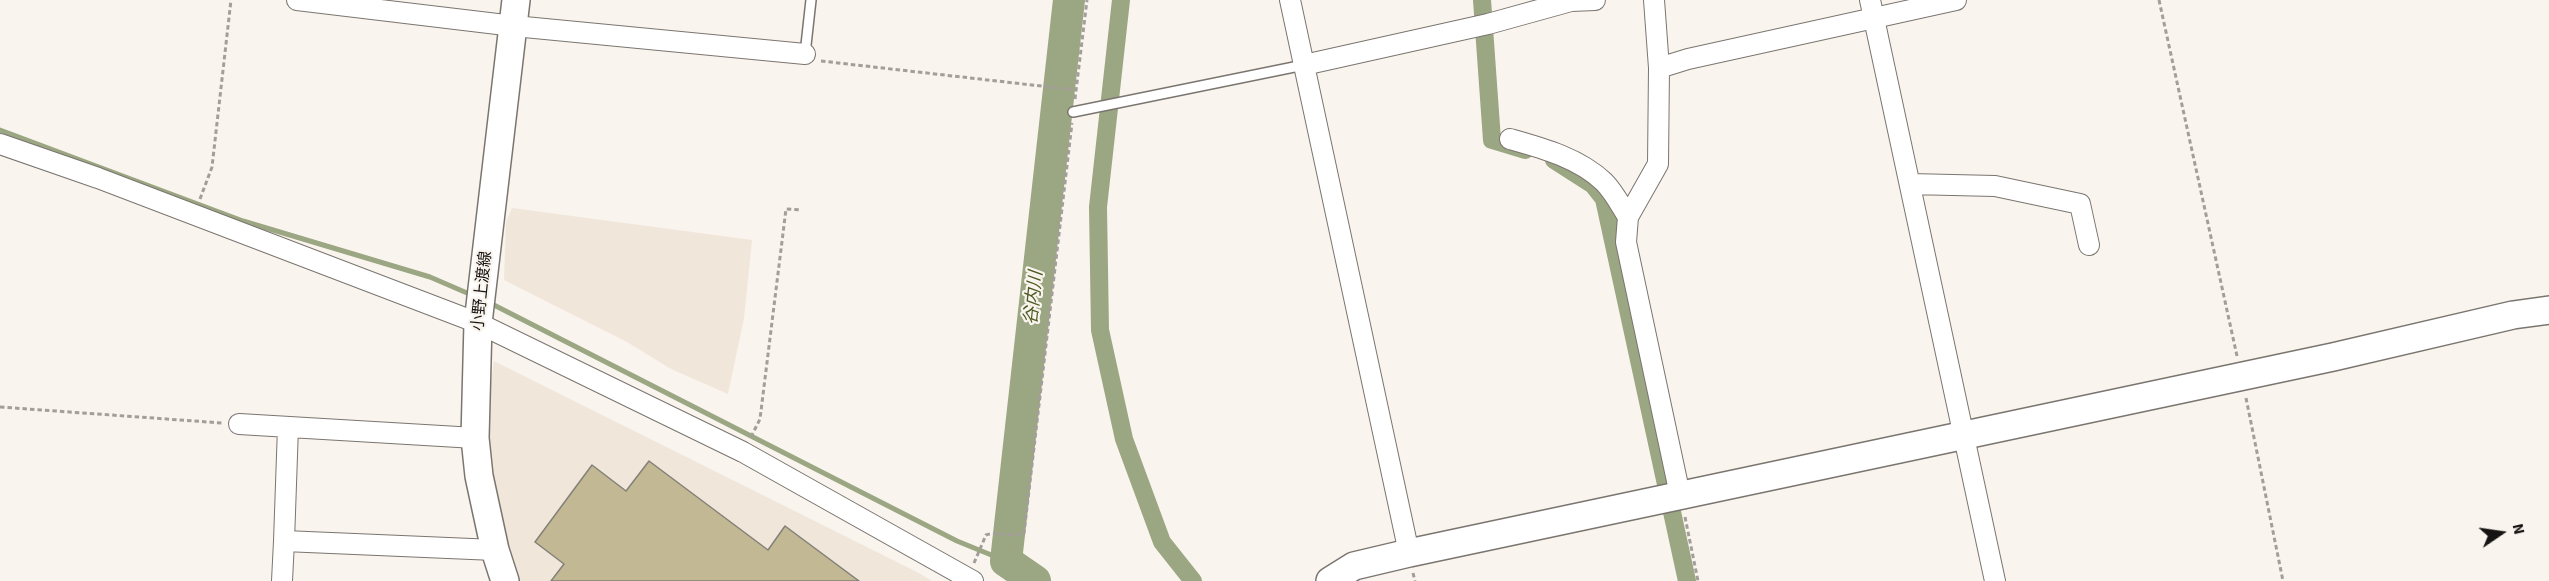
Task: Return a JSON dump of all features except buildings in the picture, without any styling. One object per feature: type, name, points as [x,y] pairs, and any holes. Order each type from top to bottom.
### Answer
[{"type":"street","points":[[297,0],[515,13],[805,57]]},
{"type":"street","points":[[1290,0],[1409,554]]},
{"type":"street","points":[[1304,65],[1488,24],[1571,1],[1595,0]]},
{"type":"street","points":[[1654,0],[1659,68],[1658,164],[1628,217],[1626,242],[1680,495]]},
{"type":"street","points":[[1659,68],[1872,9],[1956,0]]},
{"type":"street","points":[[1872,9],[1995,581]]},
{"type":"street","name":"小野上渡線","points":[[505,581],[495,550],[479,476],[475,438],[478,323],[495,220],[515,13]]},
{"type":"street","points":[[1510,139],[1551,151],[1585,168],[1604,183],[1628,217]]},
{"type":"street","points":[[0,144],[98,178],[478,323],[743,452],[972,575]]},
{"type":"street","points":[[1910,184],[1995,186],[2080,204],[2090,245]]},
{"type":"street","points":[[1330,581],[1354,566],[2333,357],[2513,315],[2549,310]]},
{"type":"street","points":[[239,424],[475,438]]},
{"type":"street","points":[[282,581],[288,428]]},
{"type":"street","points":[[284,541],[495,550]]},
{"type":"lane","points":[[805,57],[811,0]]},
{"type":"lane","points":[[1073,112],[1304,65]]},
{"type":"path","points":[[206,184],[212,167],[231,0]]},
{"type":"path","points":[[972,575],[986,535],[992,533],[1018,536],[1024,533],[1073,112],[1073,90],[1087,0]]},
{"type":"path","points":[[2159,0],[2241,375],[2283,581]]},
{"type":"path","points":[[805,57],[1073,90]]},
{"type":"path","points":[[755,428],[760,419],[786,209],[801,210]]},
{"type":"path","points":[[0,407],[239,424]]},
{"type":"path","points":[[1680,495],[1698,581]]},
{"type":"shaded area","points":[[512,208],[752,240],[744,318],[728,394],[671,369],[627,342],[504,280],[506,222]]},
{"type":"shaded area","points":[[494,361],[932,581],[512,581],[484,433]]},
{"type":"waterway","name":"谷内川","points":[[1035,581],[1006,561],[1069,0]]},
{"type":"waterway","points":[[1121,0],[1098,207],[1100,330],[1124,439],[1162,542],[1193,581]]},
{"type":"waterway","points":[[1482,0],[1492,140],[1525,150]]},
{"type":"waterway","points":[[0,130],[243,221],[430,277],[474,296]]},
{"type":"waterway","points":[[1554,160],[1593,185],[1604,199],[1687,581]]},
{"type":"waterway","points":[[488,302],[957,541],[1006,561]]}]
